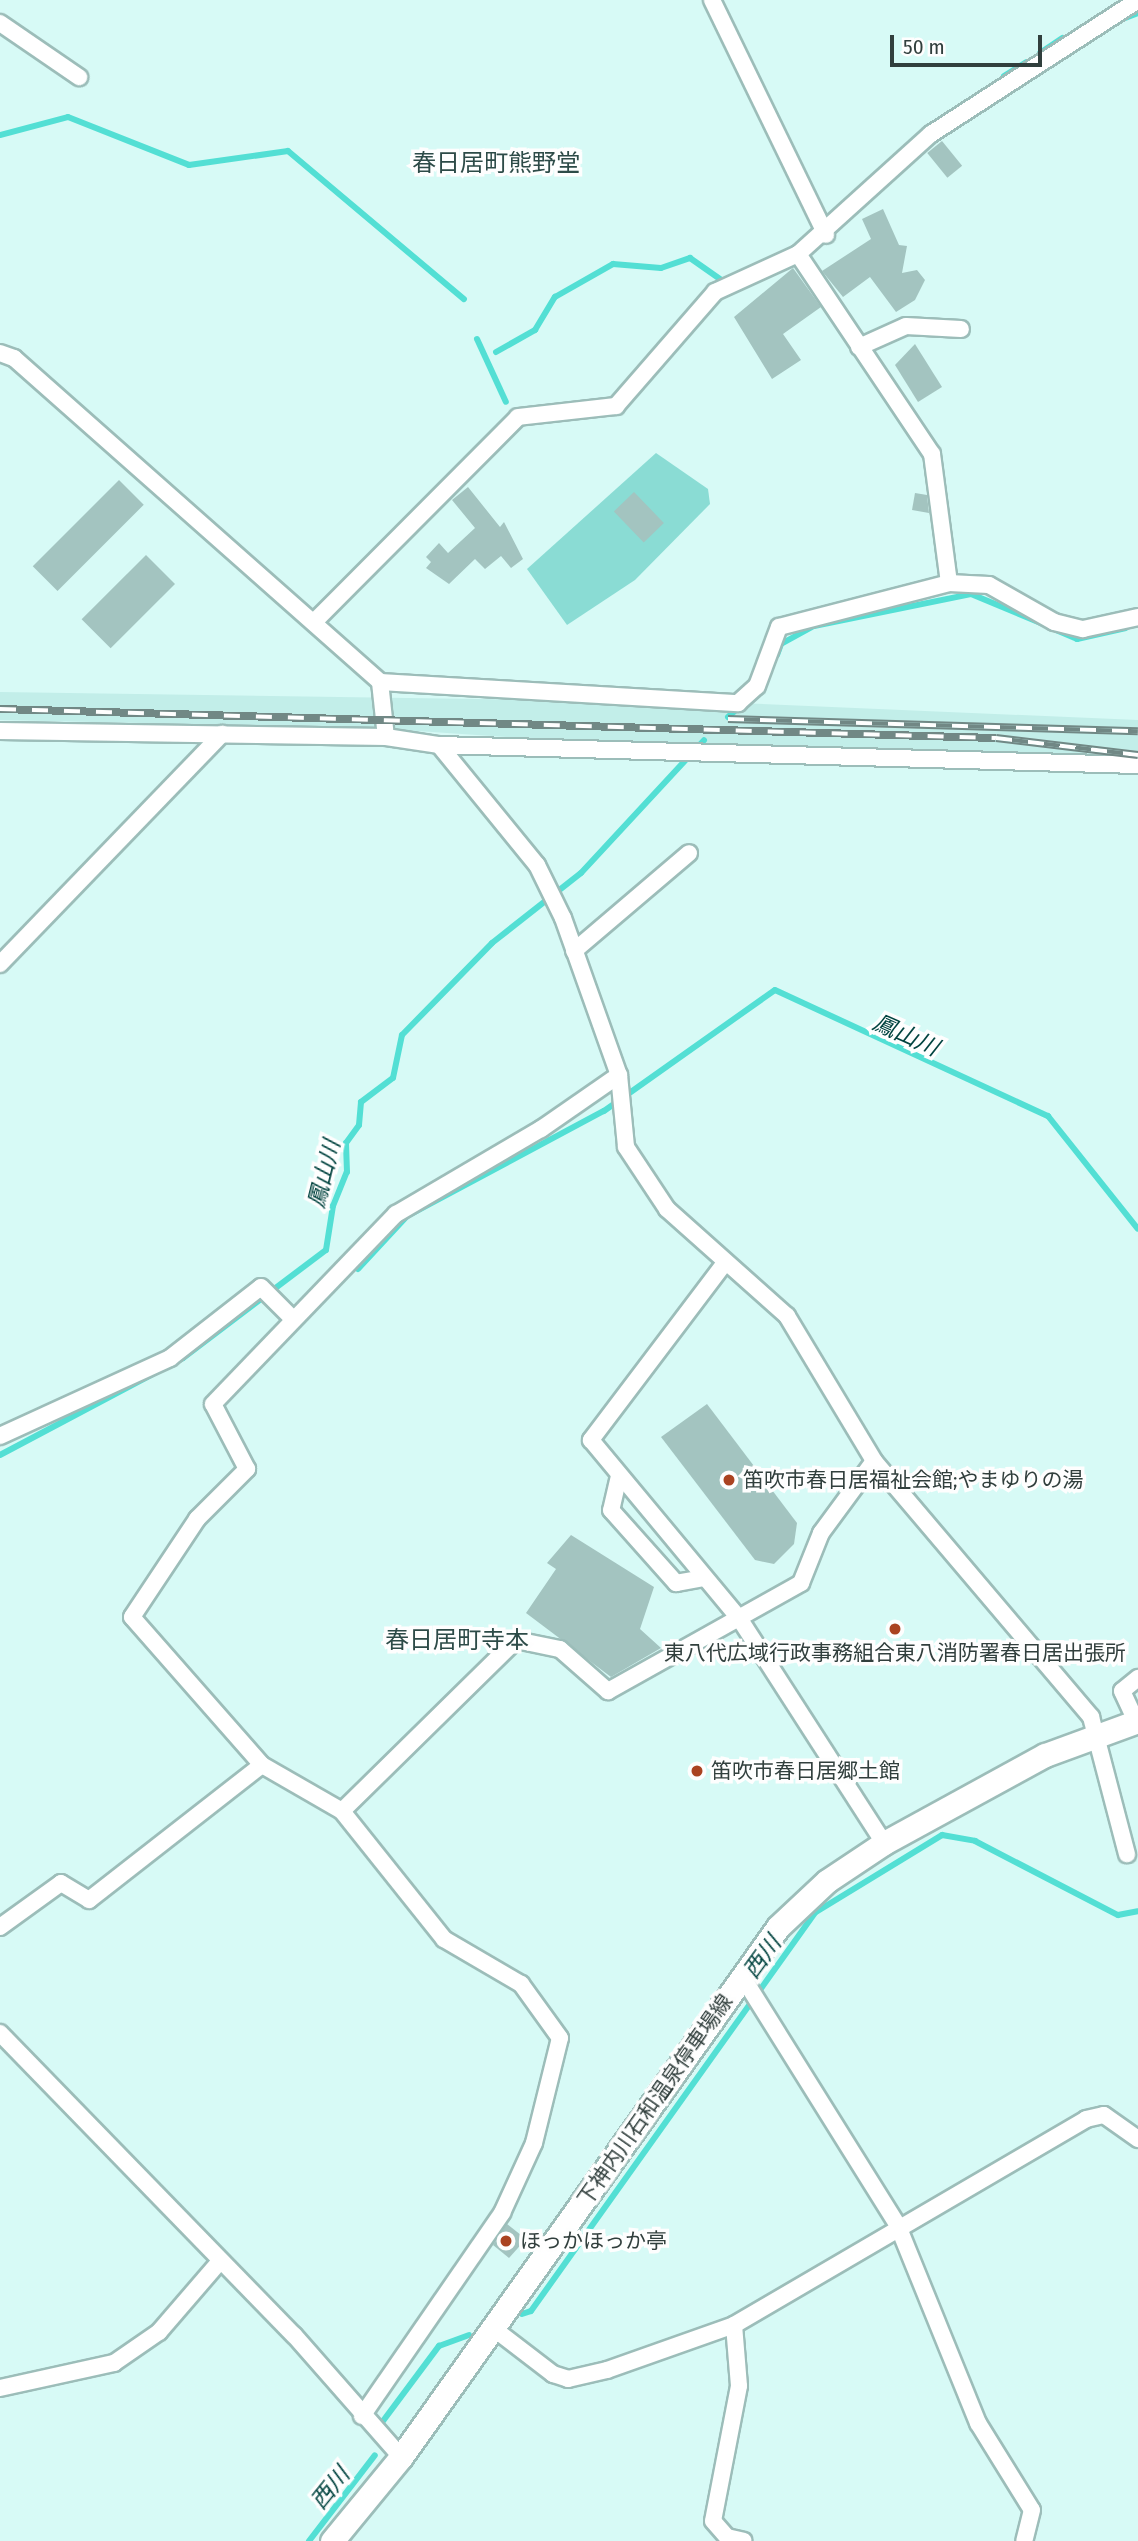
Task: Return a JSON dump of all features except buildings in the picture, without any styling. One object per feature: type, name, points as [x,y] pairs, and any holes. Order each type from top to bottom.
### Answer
[{"type":"main road","name":"下神内川石和温泉停車場線","points":[[332,2541],[401,2457],[744,1979],[778,1927],[827,1881],[884,1843],[1095,1732],[1137,1721]]},
{"type":"street","points":[[712,0],[826,235]]},
{"type":"street","points":[[316,620],[518,417],[616,406],[715,292],[798,254],[826,235],[931,134],[1138,1]]},
{"type":"street","points":[[0,23],[79,77]]},
{"type":"street","points":[[798,254],[932,453],[950,583]]},
{"type":"street","points":[[859,347],[906,326],[961,329]]},
{"type":"street","points":[[0,353],[14,358],[316,620],[382,688],[386,737]]},
{"type":"street","points":[[382,688],[738,703],[757,686],[779,627],[950,583],[989,585],[1054,622],[1083,629],[1138,617]]},
{"type":"street","points":[[0,731],[386,737],[439,745],[1138,765]]},
{"type":"street","points":[[0,964],[200,764],[222,734]]},
{"type":"street","points":[[439,745],[537,865],[574,951],[619,1075],[626,1147],[667,1209],[724,1265],[787,1316],[874,1461],[1091,1717],[1127,1854]]},
{"type":"street","points":[[574,951],[689,853]]},
{"type":"street","points":[[362,2416],[502,2213],[534,2143],[560,2038],[521,1984],[444,1939],[342,1811],[262,1765],[132,1616],[197,1519],[247,1469],[213,1404],[287,1314],[396,1214],[541,1129],[619,1075]]},
{"type":"street","points":[[724,1265],[591,1440],[618,1476],[739,1618],[884,1843]]},
{"type":"street","points":[[0,1436],[170,1359],[263,1290],[287,1314]]},
{"type":"street","points":[[342,1811],[516,1640],[560,1649],[608,1691],[801,1583],[821,1533],[874,1461]]},
{"type":"street","points":[[618,1476],[611,1510],[676,1583],[705,1578]]},
{"type":"street","points":[[1137,1721],[1122,1691],[1138,1678]]},
{"type":"street","points":[[0,1927],[61,1883],[89,1900],[262,1765]]},
{"type":"street","points":[[744,1979],[898,2226],[978,2423],[1032,2510],[1024,2541]]},
{"type":"street","points":[[0,2033],[220,2261],[401,2457]]},
{"type":"street","points":[[493,2328],[568,2379],[734,2325],[898,2226],[1086,2119],[1104,2115],[1138,2139]]},
{"type":"street","points":[[0,2388],[114,2363],[159,2332],[220,2261]]},
{"type":"street","points":[[734,2325],[739,2386],[713,2521],[727,2537],[744,2541]]},
{"type":"shaded area","points":[[656,453],[708,489],[710,504],[635,580],[567,625],[527,569]]},
{"type":"shaded area","points":[[0,692],[738,703],[1138,720],[1138,764],[684,749],[373,728],[0,720]]},
{"type":"waterway","points":[[1120,20],[1138,13]]},
{"type":"waterway","points":[[1040,53],[1062,38]]},
{"type":"waterway","points":[[1004,76],[1026,62]]},
{"type":"waterway","points":[[0,135],[68,117],[189,165],[288,151],[464,299]]},
{"type":"waterway","points":[[496,352],[535,330],[555,297],[613,264],[661,268],[690,258],[720,279]]},
{"type":"waterway","points":[[477,339],[506,402]]},
{"type":"waterway","name":"鳳山川","points":[[777,655],[781,644],[814,626],[971,594],[1043,624]]},
{"type":"waterway","name":"鳳山川","points":[[1056,630],[1077,639],[1126,628]]},
{"type":"waterway","name":"鳳山川","points":[[728,717],[739,707]]},
{"type":"waterway","name":"鳳山川","points":[[0,1455],[183,1358],[326,1250],[333,1206],[347,1172],[346,1143],[359,1125],[361,1102],[393,1078],[402,1035],[492,943],[581,873],[704,740]]},
{"type":"waterway","name":"鳳山川","points":[[358,1269],[407,1216],[604,1111],[775,990],[1048,1116],[1138,1229]]},
{"type":"waterway","name":"西川","points":[[522,2314],[531,2311],[816,1912],[942,1835],[975,1841],[1118,1915],[1138,1911]]},
{"type":"waterway","name":"西川","points":[[383,2421],[439,2346],[469,2335]]},
{"type":"waterway","name":"西川","points":[[309,2541],[375,2455]]},
{"type":"railway","points":[[0,709],[996,738],[1138,755]]},
{"type":"railway","points":[[728,719],[1138,731]]},
{"type":"place","name":"笛吹市春日居福祉会館;やまゆりの湯","points":[[729,1480]]},
{"type":"place","name":"東八代広域行政事務組合東八消防署春日居出張所","points":[[895,1629]]},
{"type":"place","name":"笛吹市春日居郷土館","points":[[697,1771]]},
{"type":"place","name":"ほっかほっか亭","points":[[506,2241]]},
{"type":"district","name":"春日居町熊野堂","points":[[496,164]]},
{"type":"district","name":"春日居町寺本","points":[[457,1641]]}]
